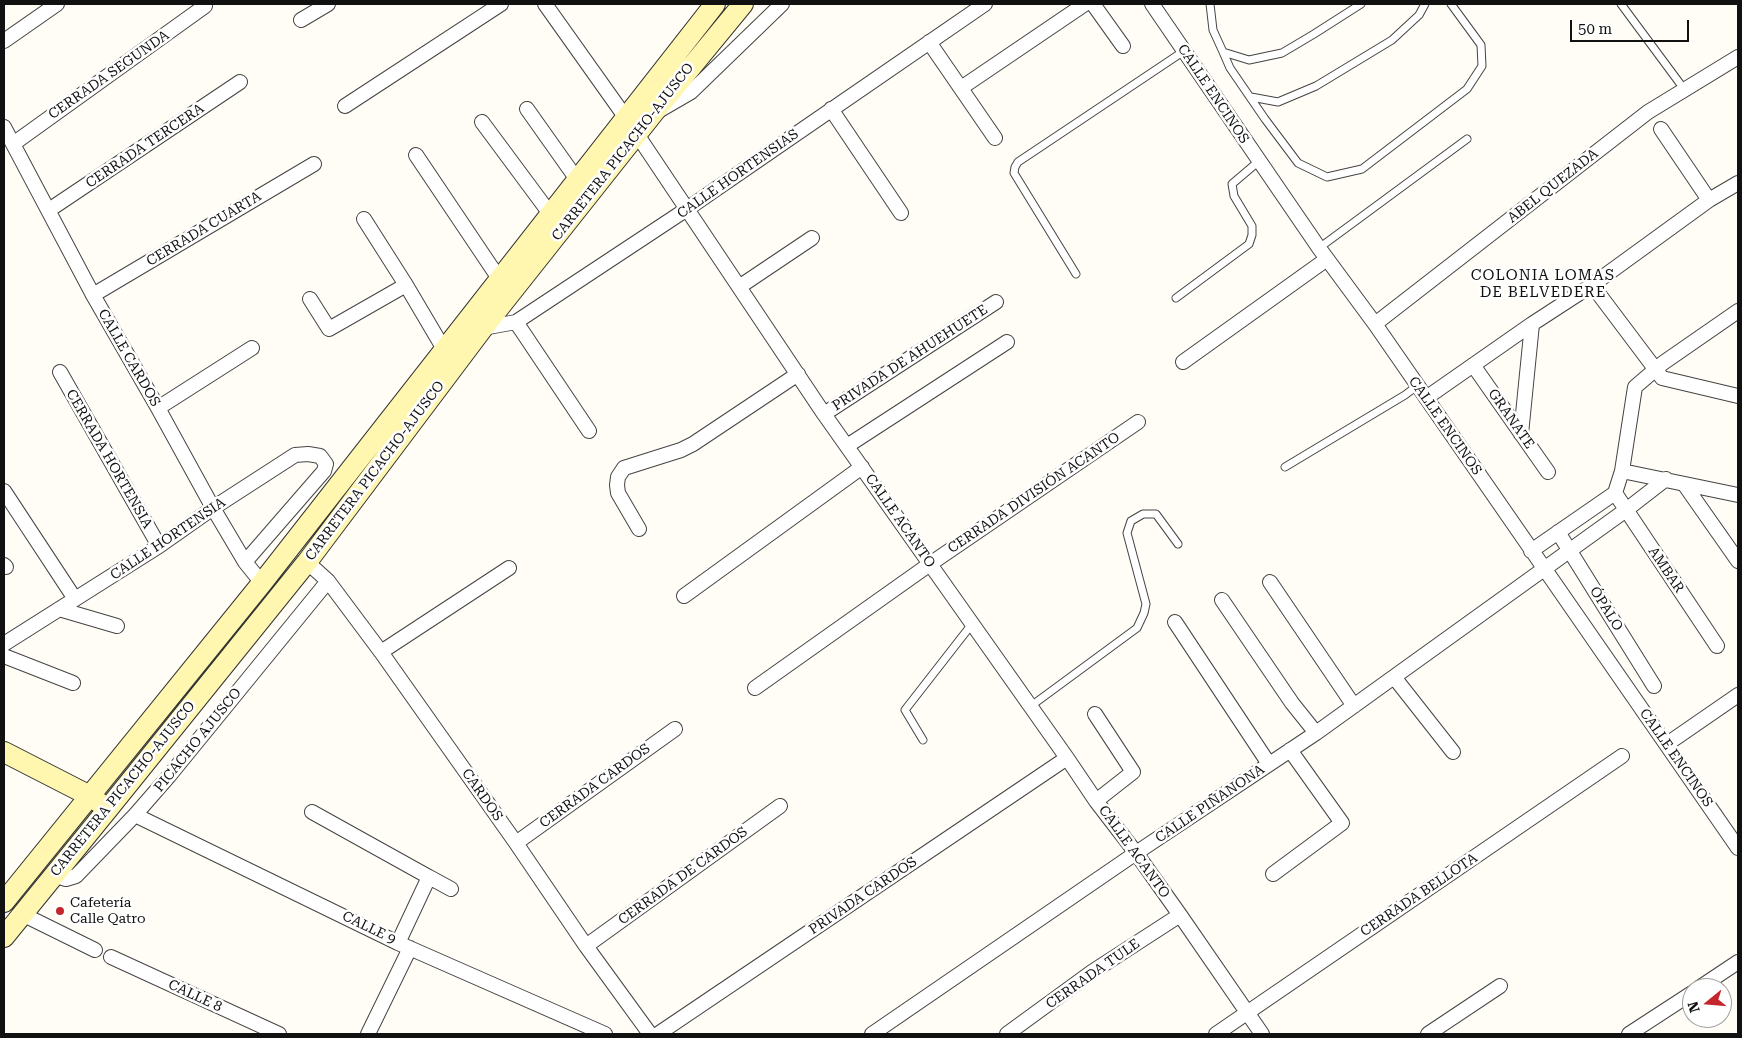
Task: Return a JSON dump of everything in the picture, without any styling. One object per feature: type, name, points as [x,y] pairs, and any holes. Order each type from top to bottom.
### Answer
[{"type":"main road","name":"CARRETERA PICACHO-AJUSCO","points":[[4,937],[307,562],[632,126],[715,4]]},
{"type":"main road","name":"CARRETERA PICACHO-AJUSCO","points":[[4,902],[262,583],[578,181],[632,126],[651,116],[743,4]]},
{"type":"main road","points":[[4,752],[90,796],[108,809]]},
{"type":"street","points":[[4,41],[57,4]]},
{"type":"street","points":[[301,20],[328,4]]},
{"type":"street","points":[[344,106],[501,4]]},
{"type":"street","name":"CALLE ACANTO","points":[[545,4],[632,126],[824,414],[1096,801],[1180,915],[1262,1034]]},
{"type":"street","points":[[651,116],[690,92],[782,4]]},
{"type":"street","name":"CALLE HORTENSIAS","points":[[483,328],[516,322],[687,209],[985,4]]},
{"type":"street","points":[[962,88],[1085,4]]},
{"type":"street","points":[[1093,4],[1123,46]]},
{"type":"street","name":"CALLE ENCINOS","points":[[1152,4],[1323,254],[1375,324],[1531,550],[1547,567],[1738,848]]},
{"type":"street","name":"CERRADA SEGUNDA","points":[[12,144],[205,6]]},
{"type":"street","points":[[929,42],[995,138]]},
{"type":"street","name":"ABEL QUEZADA","points":[[1375,324],[1648,112],[1738,57]]},
{"type":"street","name":"CERRADA TERCERA","points":[[49,210],[240,82]]},
{"type":"street","points":[[831,109],[901,213]]},
{"type":"street","points":[[527,110],[578,181]]},
{"type":"street","points":[[482,122],[551,215]]},
{"type":"street","name":"CALLE CARDOS","points":[[4,127],[93,294],[213,508],[244,562],[262,583]]},
{"type":"street","points":[[1660,129],[1709,200]]},
{"type":"street","points":[[416,155],[500,280]]},
{"type":"street","name":"CERRADA CUARTA","points":[[93,294],[314,164]]},
{"type":"street","points":[[1426,398],[1532,324],[1592,285],[1709,200],[1738,183]]},
{"type":"street","points":[[364,219],[445,351]]},
{"type":"street","points":[[740,287],[812,238]]},
{"type":"street","points":[[1183,362],[1317,268],[1323,254]]},
{"type":"street","points":[[1592,285],[1662,378],[1738,396]]},
{"type":"street","points":[[310,299],[329,329],[406,286]]},
{"type":"street","name":"PRIVADA DE AHUEHUETE","points":[[824,414],[996,302]]},
{"type":"street","points":[[1531,550],[1615,493],[1622,470],[1636,387],[1655,370],[1738,311]]},
{"type":"street","points":[[516,322],[589,431]]},
{"type":"street","points":[[1521,434],[1532,324]]},
{"type":"street","points":[[847,446],[1007,342]]},
{"type":"street","points":[[158,408],[252,348]]},
{"type":"street","name":"GRANATE","points":[[1473,365],[1548,472]]},
{"type":"street","name":"CERRADA HORTENSIA","points":[[60,372],[159,546]]},
{"type":"street","points":[[639,528],[618,493],[618,477],[624,468],[681,450],[693,444],[798,374]]},
{"type":"street","name":"CERRADA DIVISIÓN ACANTO","points":[[755,688],[930,564],[1138,422]]},
{"type":"street","name":"CALLE HORTENSIA","points":[[4,644],[159,546],[213,508],[296,455],[320,456],[326,464],[324,471],[244,562]]},
{"type":"street","points":[[684,596],[862,467]]},
{"type":"street","points":[[1622,470],[1738,495]]},
{"type":"street","name":"CALLE PIÑANONA","points":[[872,1034],[1136,853],[1316,733],[1666,480]]},
{"type":"street","points":[[1684,484],[1738,561]]},
{"type":"street","points":[[4,491],[75,599]]},
{"type":"street","name":"AMBAR","points":[[1615,493],[1717,646]]},
{"type":"street","name":"ÓPALO","points":[[1558,532],[1654,686]]},
{"type":"street","name":"CARDOS","points":[[307,562],[328,581],[381,652],[586,946],[650,1034]]},
{"type":"street","points":[[381,652],[509,568]]},
{"type":"street","name":"PICACHO AJUSCO","points":[[53,875],[66,879],[76,876],[135,815],[328,581]]},
{"type":"street","points":[[1270,582],[1354,706]]},
{"type":"street","points":[[1222,600],[1292,703],[1316,733]]},
{"type":"street","points":[[59,609],[117,626]]},
{"type":"street","points":[[1175,622],[1269,764]]},
{"type":"street","points":[[4,656],[73,683]]},
{"type":"street","points":[[1394,676],[1452,752]]},
{"type":"street","points":[[1667,744],[1738,696]]},
{"type":"street","points":[[1095,714],[1133,772],[1096,801]]},
{"type":"street","name":"CERRADA CARDOS","points":[[516,843],[675,729]]},
{"type":"street","points":[[1274,874],[1342,823],[1290,750]]},
{"type":"street","name":"CERRADA BELLOTA","points":[[1216,1034],[1622,756]]},
{"type":"street","name":"PRIVADA CARDOS","points":[[658,1034],[1067,758]]},
{"type":"street","name":"CERRADA DE CARDOS","points":[[586,946],[780,806]]},
{"type":"street","points":[[312,812],[451,889]]},
{"type":"street","name":"CALLE 9","points":[[135,815],[404,945],[598,1033]]},
{"type":"street","points":[[368,1034],[429,877]]},
{"type":"street","points":[[22,914],[95,950]]},
{"type":"street","name":"CERRADA TULE","points":[[1007,1034],[1092,972],[1180,915]]},
{"type":"street","name":"CALLE 8","points":[[111,958],[279,1034]]},
{"type":"street","points":[[1714,978],[1738,962]]},
{"type":"street","points":[[1428,1034],[1500,986]]},
{"type":"street","points":[[1629,1034],[1682,1000]]},
{"type":"lane","points":[[1210,4],[1213,30],[1230,68],[1298,163],[1327,177],[1362,169],[1467,89],[1482,66],[1481,45],[1451,4]]},
{"type":"lane","points":[[1223,52],[1249,60],[1282,53],[1361,4]]},
{"type":"lane","points":[[1250,97],[1278,102],[1316,86],[1392,40],[1420,15],[1425,4]]},
{"type":"lane","points":[[1621,4],[1684,89]]},
{"type":"lane","points":[[1076,274],[1014,173],[1015,167],[1018,162],[1184,51]]},
{"type":"lane","points":[[1323,254],[1467,139]]},
{"type":"lane","points":[[1176,298],[1249,244],[1252,226],[1234,196],[1232,184],[1259,161]]},
{"type":"lane","points":[[1285,467],[1417,386]]},
{"type":"lane","points":[[1031,706],[1137,628],[1146,604],[1127,533],[1131,521],[1143,514],[1156,514],[1178,544]]},
{"type":"lane","points":[[923,740],[905,710],[972,624]]},
{"type":"place","name":"Cafetería Calle Qatro","points":[[60,911]]},
{"type":"district","name":"COLONIA LOMAS DE BELVEDERE","points":[[1543,284]]}]
